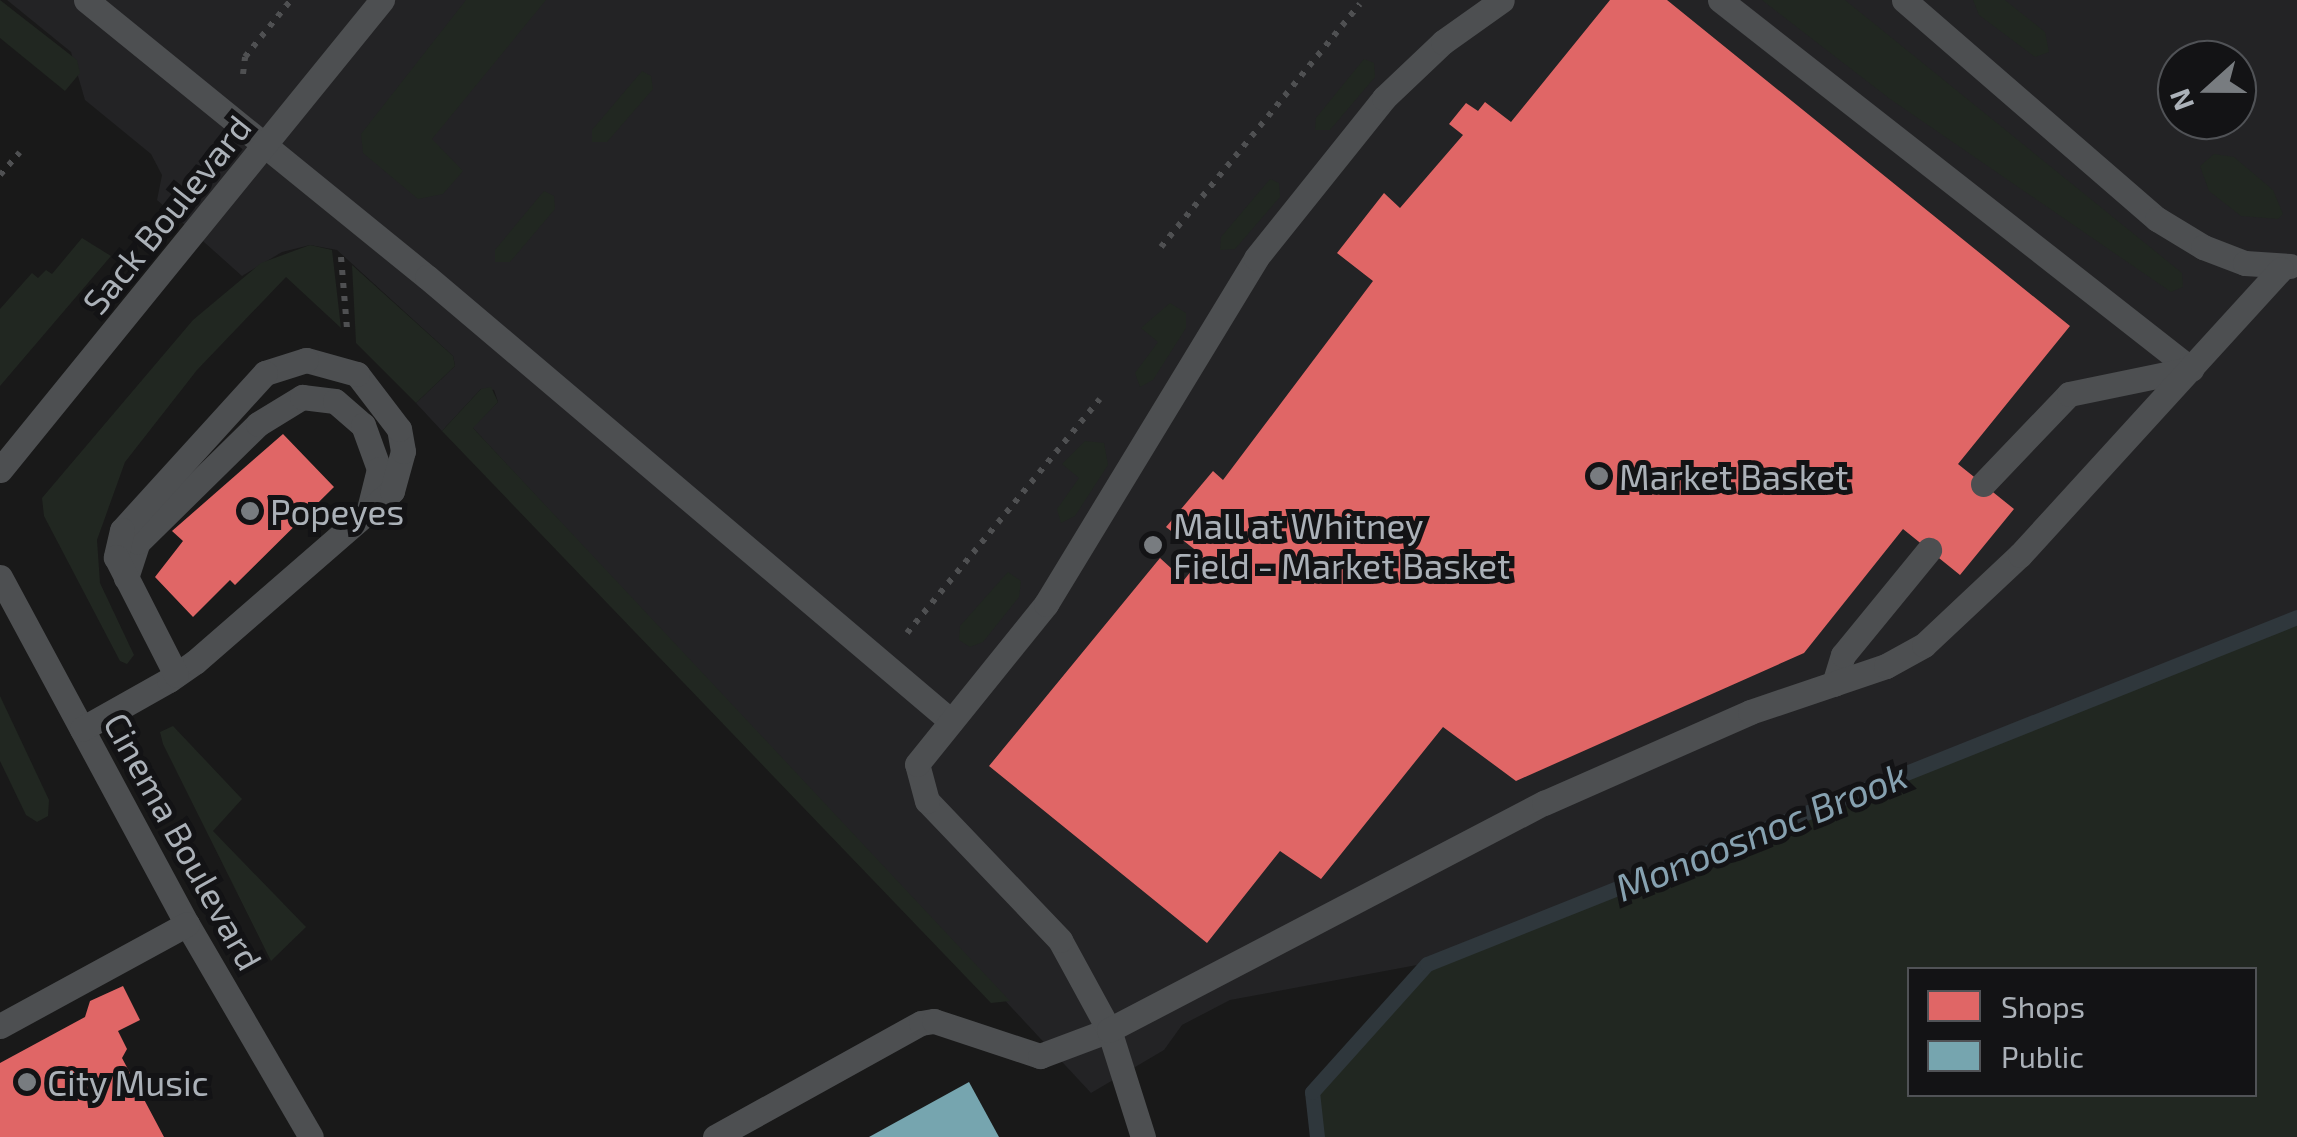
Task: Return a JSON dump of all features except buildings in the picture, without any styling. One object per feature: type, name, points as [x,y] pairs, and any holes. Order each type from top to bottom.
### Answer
[{"type":"lane","points":[[86,0],[337,205],[951,721]]},
{"type":"lane","name":"Sack Boulevard","points":[[0,470],[266,149],[382,0]]},
{"type":"lane","points":[[1143,1137],[1109,1030],[1060,940],[927,801],[918,764],[1046,604],[1256,258],[1394,87],[1502,0]]},
{"type":"lane","points":[[1720,0],[2190,369]]},
{"type":"lane","points":[[1904,0],[2157,218],[2203,248],[2289,266]]},
{"type":"lane","points":[[714,1137],[920,1023],[934,1022],[1040,1056],[1109,1030],[1544,803],[1750,712],[1834,684],[1911,652],[1967,606],[2289,266]]},
{"type":"lane","points":[[82,729],[176,675],[392,490],[404,452],[399,429],[351,370],[306,360],[266,373],[244,391],[122,530],[116,557],[176,675]]},
{"type":"lane","points":[[1983,484],[2069,394],[2190,369]]},
{"type":"lane","points":[[126,582],[138,542],[258,424],[302,397],[335,402],[372,439],[379,484],[356,524]]},
{"type":"lane","points":[[1834,684],[1843,655],[1930,550]]},
{"type":"lane","name":"Cinema Boulevard","points":[[0,577],[187,924],[311,1137]]},
{"type":"lane","points":[[0,1026],[187,924]]},
{"type":"path","points":[[242,75],[246,58],[291,0]]},
{"type":"path","points":[[1161,248],[1360,4]]},
{"type":"path","points":[[0,175],[20,152]]},
{"type":"path","points":[[337,205],[351,370]]},
{"type":"path","points":[[882,663],[1100,398]]},
{"type":"shaded area","points":[[0,0],[77,60],[80,73],[65,91],[0,38]]},
{"type":"shaded area","points":[[7,0],[2297,0],[2297,617],[1433,962],[1230,1000],[1182,1025],[1164,1050],[1091,1093],[472,427],[498,402],[494,390],[481,389],[442,431],[416,403],[455,366],[453,356],[337,250],[310,245],[282,252],[242,276],[157,200],[162,175],[151,154],[85,100],[71,52]]},
{"type":"shaded area","points":[[466,0],[546,0],[432,139],[463,171],[443,194],[418,199],[363,153],[361,134]]},
{"type":"shaded area","points":[[1762,0],[1845,0],[2182,273],[2183,287],[2171,292],[1890,99]]},
{"type":"shaded area","points":[[1973,0],[2005,0],[2045,32],[2049,52],[2035,57],[1979,15]]},
{"type":"shaded area","points":[[1364,59],[1374,63],[1375,77],[1330,130],[1315,130],[1316,118]]},
{"type":"shaded area","points":[[642,71],[651,76],[653,89],[607,142],[592,142],[592,130]]},
{"type":"shaded area","points":[[2214,154],[2234,157],[2273,190],[2283,214],[2278,219],[2241,216],[2209,191],[2200,166]]},
{"type":"shaded area","points":[[1270,179],[1279,183],[1280,197],[1235,249],[1220,250],[1221,237]]},
{"type":"shaded area","points":[[544,191],[554,196],[555,209],[510,262],[495,262],[495,250]]},
{"type":"shaded area","points":[[82,238],[111,256],[0,386],[0,309],[32,273],[38,278],[46,270],[52,274]]},
{"type":"shaded area","points":[[310,245],[332,250],[341,328],[286,277],[197,370],[125,462],[97,540],[100,583],[134,655],[127,664],[120,661],[44,516],[42,498],[193,320],[261,263]]},
{"type":"shaded area","points":[[352,265],[453,356],[455,366],[416,403],[356,343]]},
{"type":"shaded area","points":[[1170,303],[1186,313],[1186,328],[1153,380],[1140,387],[1135,373],[1158,342],[1141,328]]},
{"type":"shaded area","points":[[491,387],[498,402],[473,428],[1010,1001],[991,1003],[442,431],[481,389]]},
{"type":"shaded area","points":[[1085,441],[1104,443],[1108,465],[1075,516],[1061,523],[1057,509],[1079,478],[1062,464]]},
{"type":"shaded area","points":[[1008,572],[1021,581],[1019,597],[983,642],[970,647],[959,640],[960,626]]},
{"type":"shaded area","points":[[2297,617],[2297,1137],[1318,1137],[1312,1092],[1427,964]]},
{"type":"shaded area","points":[[0,696],[49,800],[48,816],[37,822],[26,815],[0,761]]},
{"type":"shaded area","points":[[173,726],[242,799],[213,831],[306,927],[271,961],[163,744],[160,732]]},
{"type":"waterway","name":"Monoosnoc Brook","points":[[1317,1137],[1312,1092],[1427,964],[2297,617]]},
{"type":"place","name":"Market Basket","points":[[1599,476]]},
{"type":"place","name":"Popeyes","points":[[250,511]]},
{"type":"place","name":"Mall at Whitney Field - Market Basket","points":[[1153,545]]},
{"type":"place","name":"City Music","points":[[27,1082]]}]
